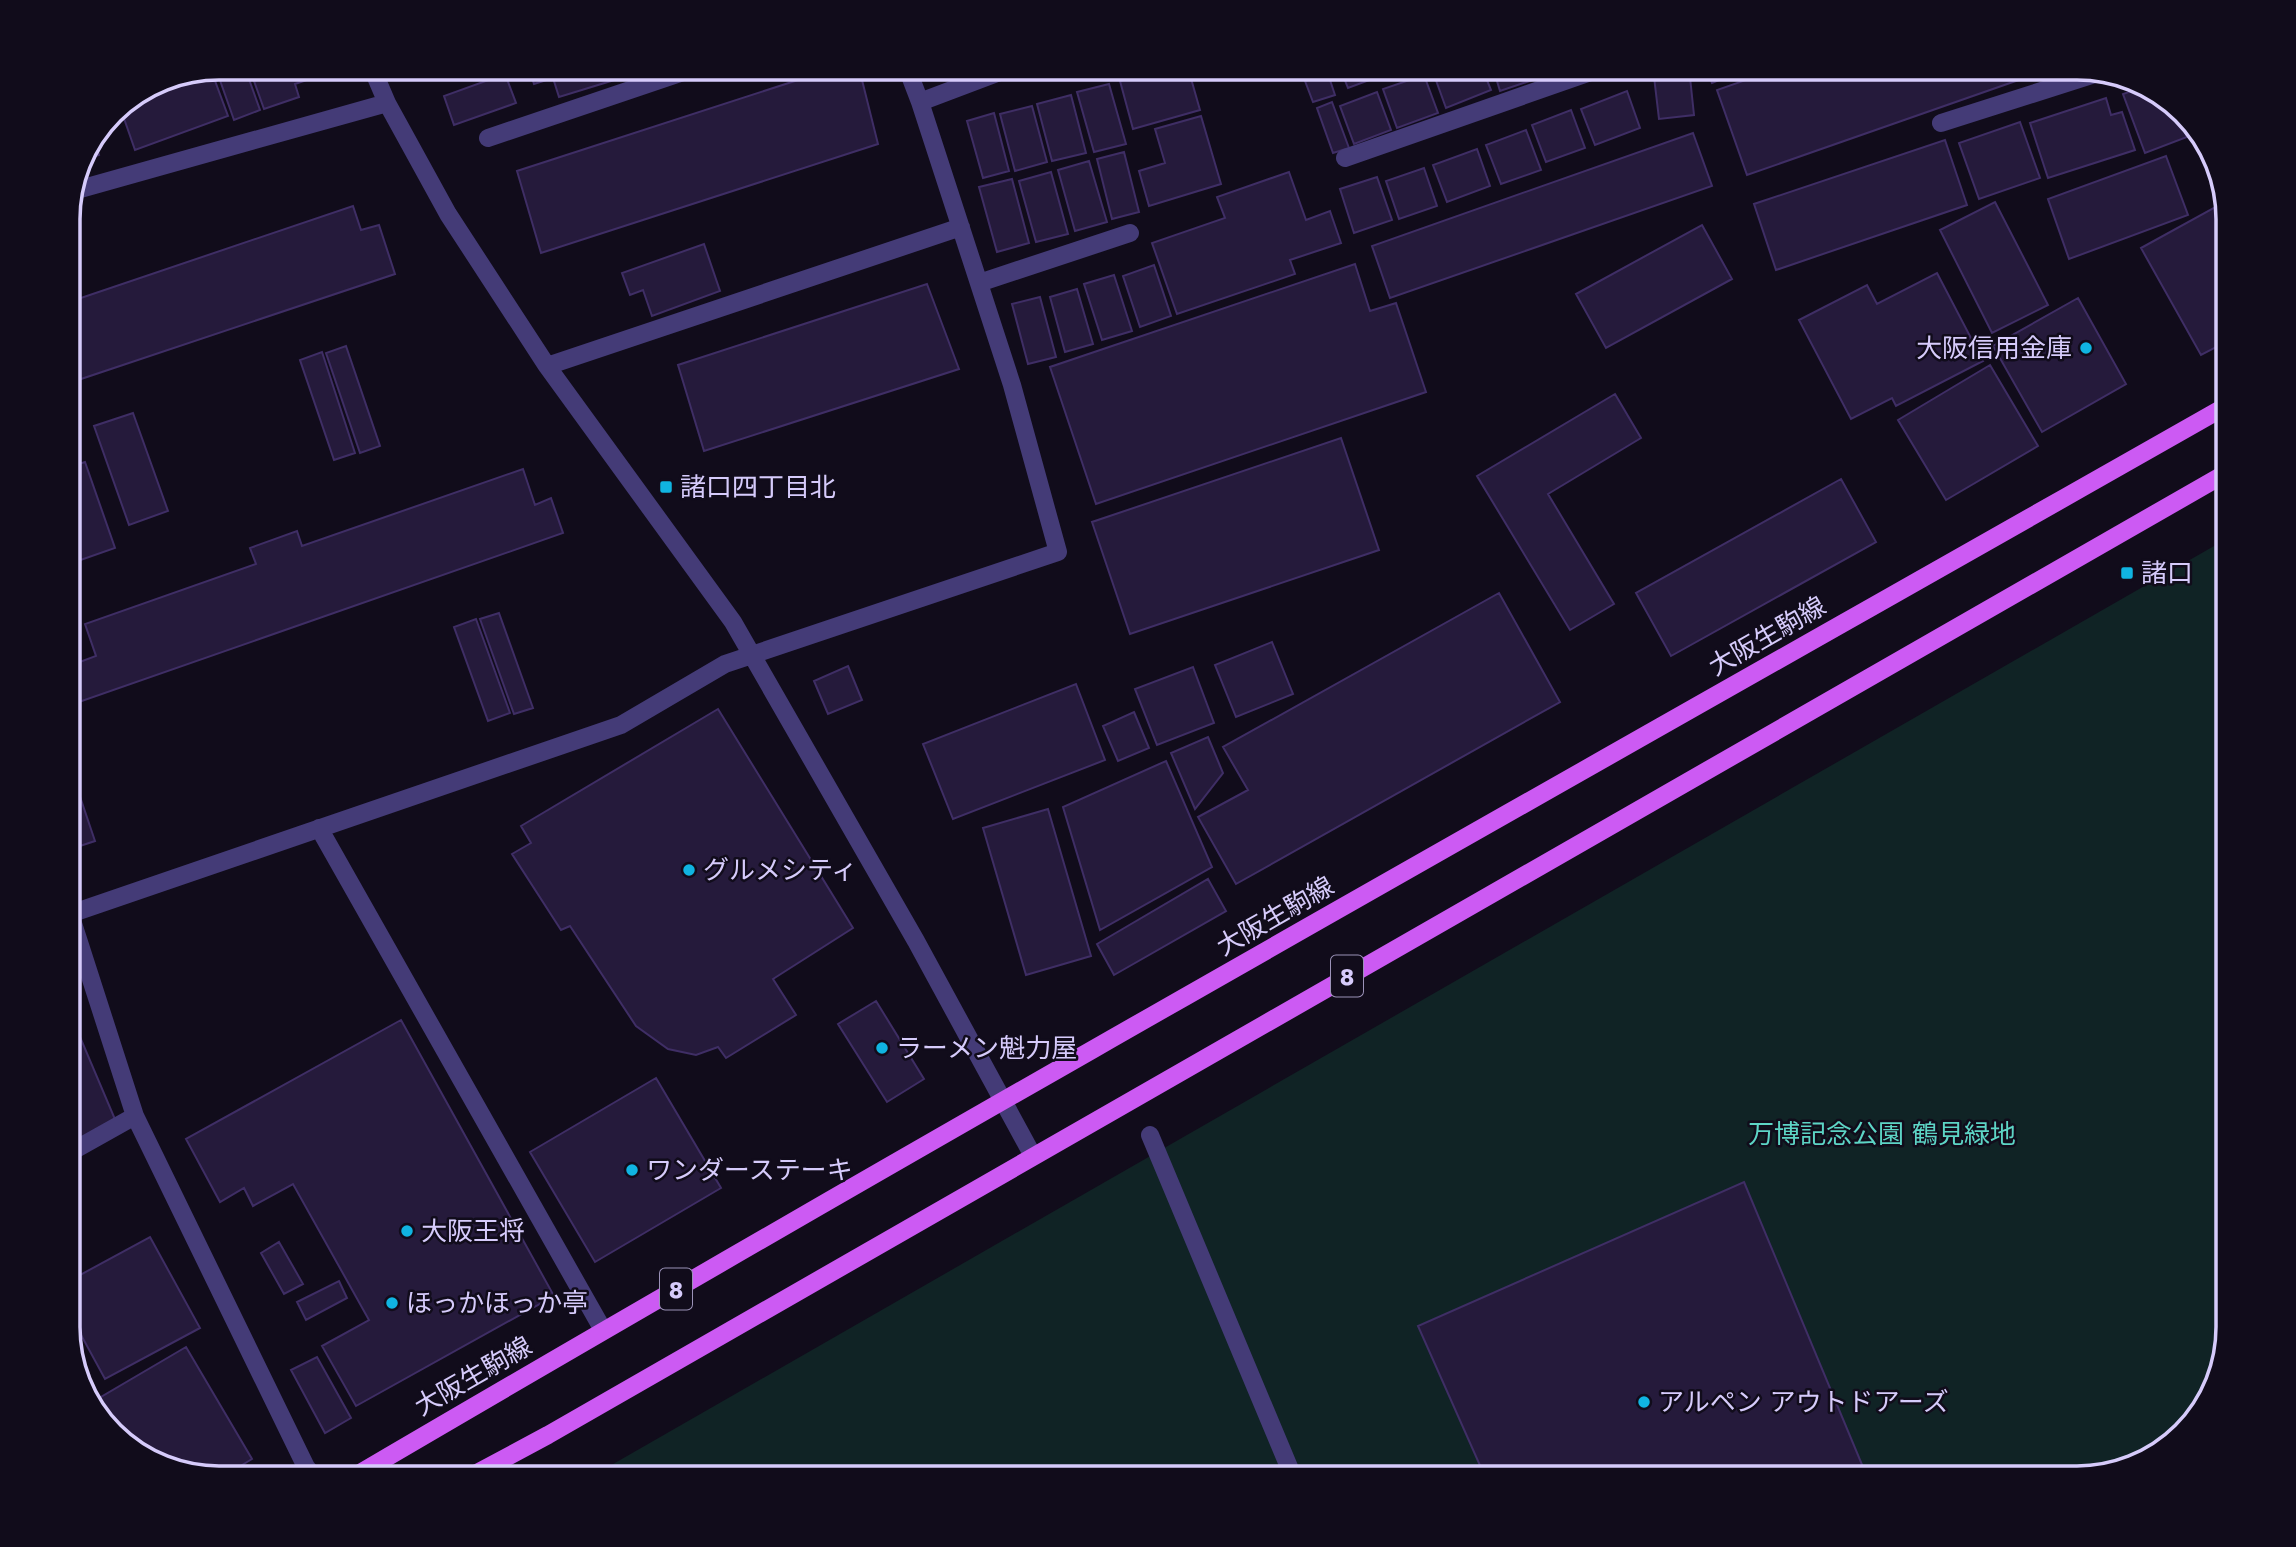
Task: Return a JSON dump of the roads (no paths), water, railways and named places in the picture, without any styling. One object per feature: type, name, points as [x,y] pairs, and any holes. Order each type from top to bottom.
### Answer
[{"type":"main road","name":"大阪生駒線","points":[[372,1466],[1003,1101],[2216,412]]},
{"type":"main road","name":"8","points":[[490,1466],[2216,478]]},
{"type":"street","points":[[377,80],[448,215],[547,366],[733,622],[916,941],[1033,1156]]},
{"type":"street","points":[[488,138],[660,80]]},
{"type":"street","points":[[81,908],[621,725],[725,664],[1058,552],[1012,384],[912,80]]},
{"type":"street","points":[[920,102],[978,80]]},
{"type":"street","points":[[1345,158],[1568,80]]},
{"type":"street","points":[[1941,123],[2076,80]]},
{"type":"street","points":[[84,188],[387,103]]},
{"type":"street","points":[[547,366],[961,227]]},
{"type":"street","points":[[979,283],[1130,233]]},
{"type":"street","points":[[319,828],[603,1331]]},
{"type":"street","points":[[81,949],[135,1116],[306,1466]]},
{"type":"street","points":[[81,1146],[135,1116]]},
{"type":"street","points":[[1150,1135],[1289,1466]]},
{"type":"place","name":"大阪信用金庫","points":[[2086,348]]},
{"type":"place","name":"諸口四丁目北","points":[[666,487]]},
{"type":"place","name":"諸口","points":[[2127,573]]},
{"type":"place","name":"グルメシティ","points":[[689,870]]},
{"type":"place","name":"ラーメン魁力屋","points":[[882,1048]]},
{"type":"place","name":"ワンダーステーキ","points":[[632,1170]]},
{"type":"place","name":"大阪王将","points":[[407,1231]]},
{"type":"place","name":"ほっかほっか亭","points":[[392,1303]]},
{"type":"place","name":"アルペン アウトドアーズ","points":[[1644,1402]]},
{"type":"park label","name":"万博記念公園 鶴見緑地","points":[[1882,1134]]}]
